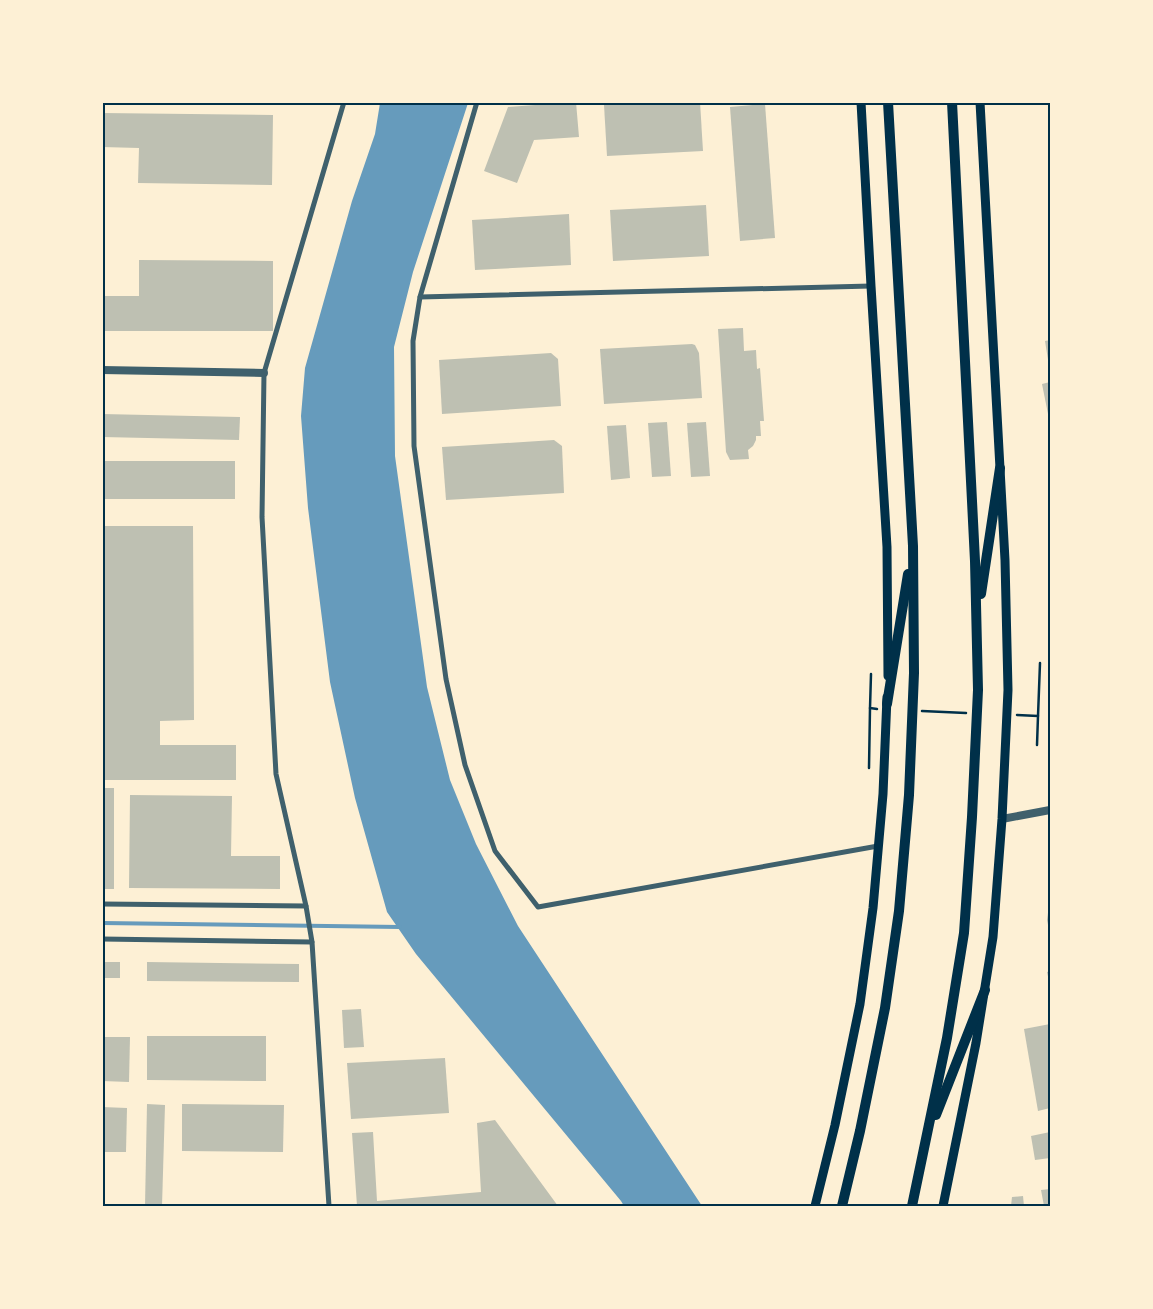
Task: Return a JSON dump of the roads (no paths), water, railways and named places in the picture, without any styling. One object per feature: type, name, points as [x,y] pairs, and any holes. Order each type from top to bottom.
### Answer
[{"type":"main road","points":[[815,1206],[835,1125],[860,1004],[873,908],[883,794],[883,706],[888,673],[887,547],[870,286],[861,102]]},
{"type":"main road","points":[[842,1206],[860,1131],[885,1008],[899,911],[909,795],[914,673],[913,546],[888,102]]},
{"type":"main road","points":[[912,1206],[947,1038],[964,933],[978,690],[975,561],[952,102]]},
{"type":"main road","points":[[943,1206],[976,1043],[993,937],[1002,819],[1008,690],[1005,560],[980,102]]},
{"type":"main road","points":[[977,622],[1000,468]]},
{"type":"main road","points":[[883,706],[913,546]]},
{"type":"main road","points":[[926,1142],[985,990]]},
{"type":"street","points":[[329,1206],[312,942],[308,914],[276,774],[262,517],[264,373],[344,102]]},
{"type":"street","points":[[477,102],[420,297],[412,341],[414,446],[446,679],[464,765],[495,851],[538,907],[878,846]]},
{"type":"street","points":[[420,297],[870,286]]},
{"type":"street","points":[[102,370],[264,373]]},
{"type":"street","points":[[1002,819],[1050,810]]},
{"type":"street","points":[[102,904],[306,906]]},
{"type":"street","points":[[102,939],[312,942]]},
{"type":"water","points":[[380,103],[468,103],[413,272],[394,347],[395,456],[427,687],[450,780],[476,844],[518,926],[702,1206],[624,1206],[416,954],[387,912],[355,798],[330,682],[308,508],[301,416],[305,368],[352,201],[375,134]]},
{"type":"waterway","points":[[102,923],[400,927]]}]
